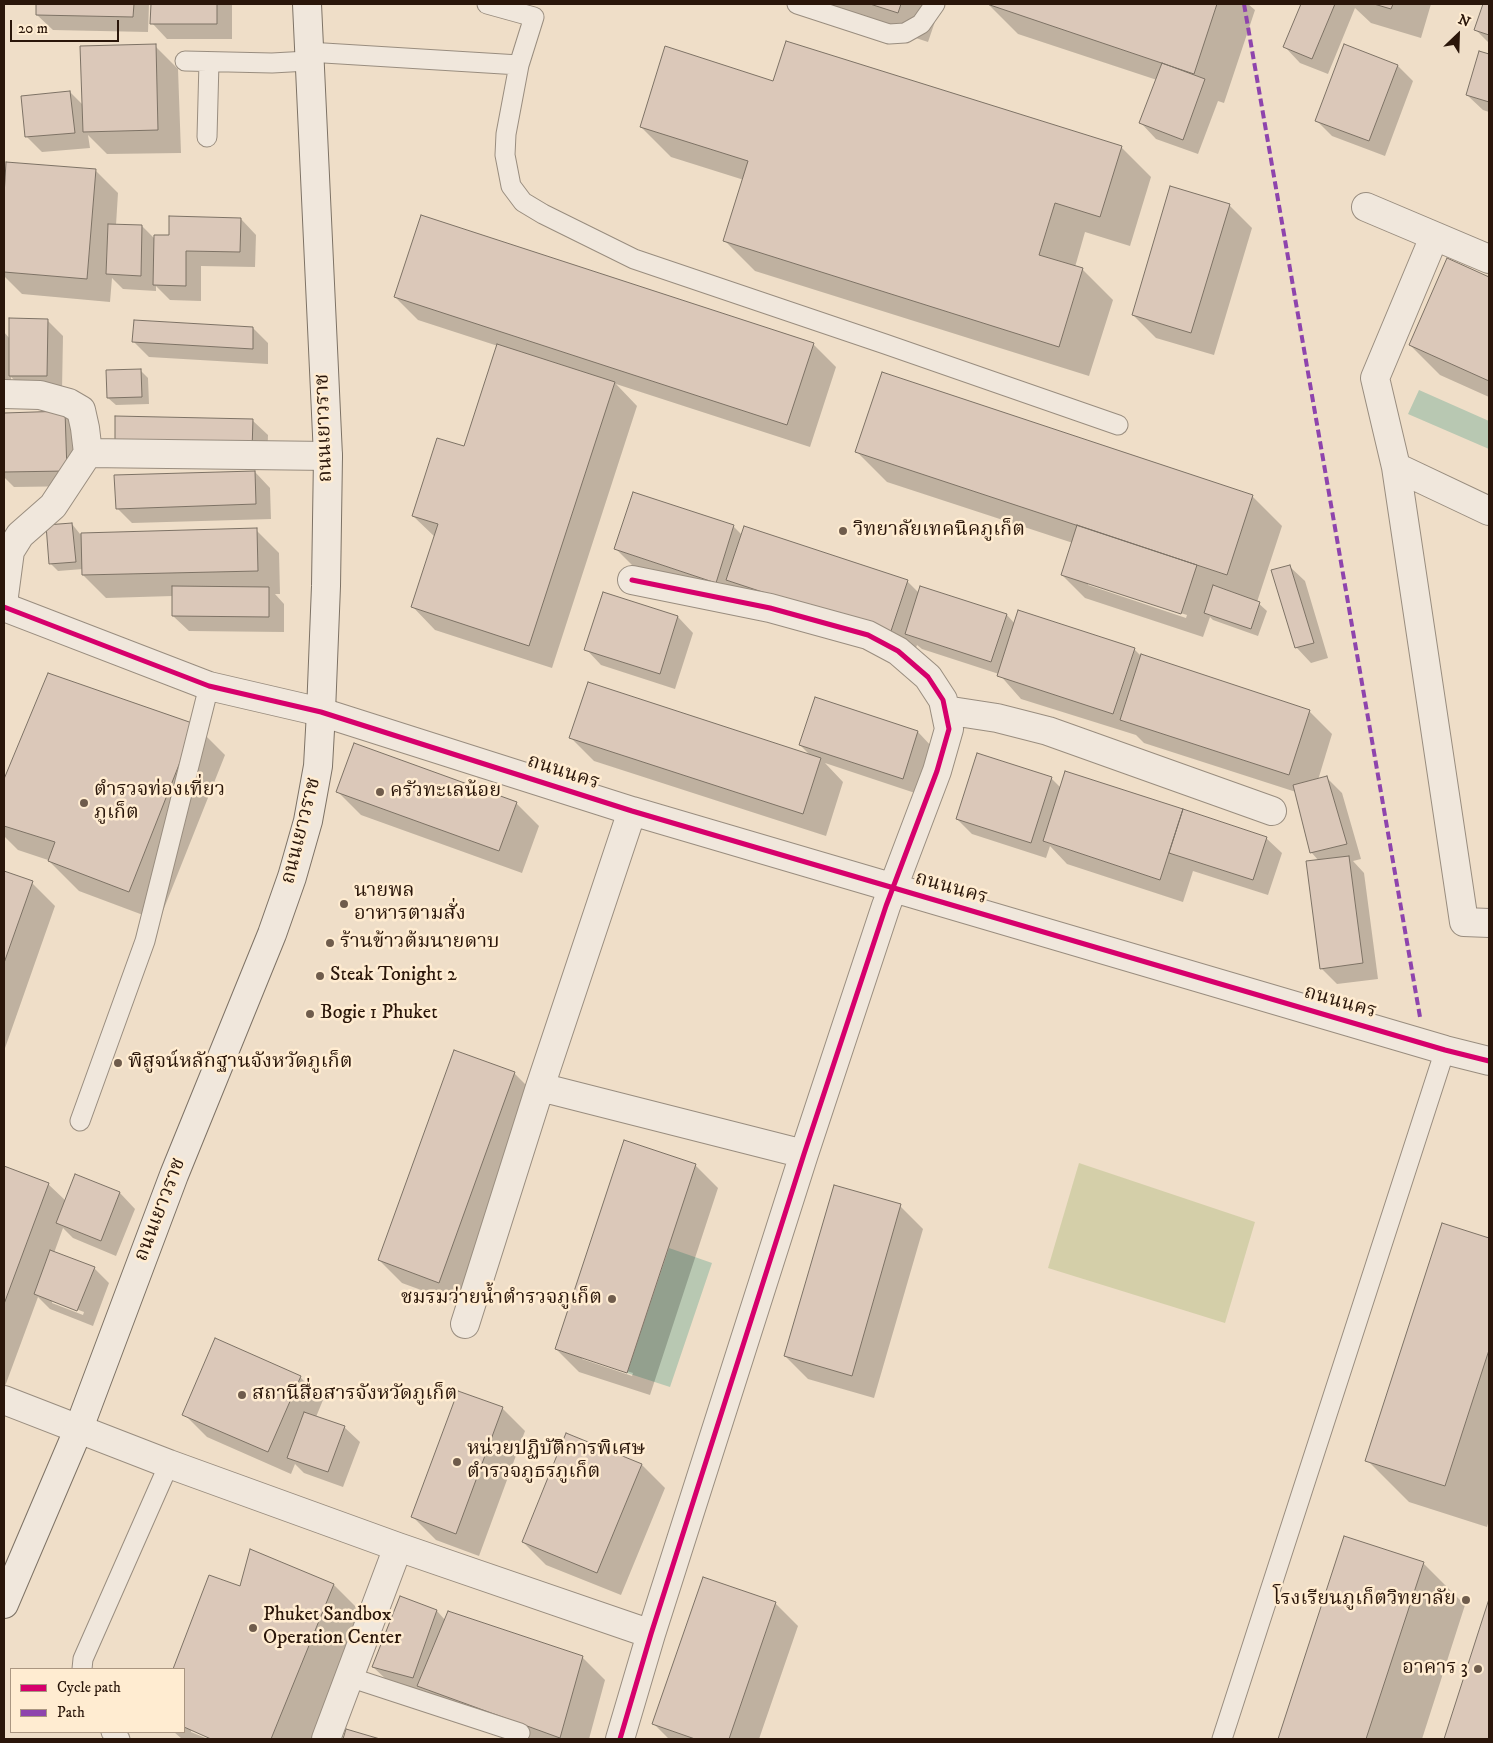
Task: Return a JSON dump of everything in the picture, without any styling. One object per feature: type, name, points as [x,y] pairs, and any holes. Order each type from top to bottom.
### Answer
[{"type":"street","name":"ถนนเยาวราช","points":[[4,1604],[79,1428],[174,1175],[272,934],[308,821],[318,766],[321,712],[326,586],[328,456],[307,4]]},
{"type":"street","points":[[1366,206],[1489,260]]},
{"type":"street","points":[[1434,237],[1375,378],[1396,467],[1464,922],[1489,923]]},
{"type":"street","points":[[4,394],[40,395],[69,403],[81,410],[88,452],[53,506],[20,535],[10,552],[4,596]]},
{"type":"street","points":[[88,452],[328,456]]},
{"type":"street","points":[[1396,467],[1489,511]]},
{"type":"street","points":[[620,1739],[651,1634],[804,1154],[893,887],[937,771],[949,729],[943,700],[928,676],[898,651],[868,635],[770,608],[632,580]]},
{"type":"street","name":"ถนนนคร","points":[[4,607],[209,686],[321,712],[632,811],[1445,1050],[1489,1061]]},
{"type":"street","points":[[945,710],[996,718],[1048,731],[1272,811]]},
{"type":"street","points":[[465,1324],[540,1087],[632,811]]},
{"type":"street","points":[[540,1087],[804,1154]]},
{"type":"street","points":[[4,1400],[169,1464],[398,1547],[651,1634]]},
{"type":"street","points":[[326,1739],[398,1547]]},
{"type":"lane","points":[[487,4],[536,10],[519,65],[506,134],[505,155],[511,186],[523,202],[543,214],[634,259],[1118,425]]},
{"type":"lane","points":[[797,4],[889,34],[905,34],[922,24],[935,4]]},
{"type":"lane","points":[[185,61],[272,63],[308,57],[519,65]]},
{"type":"lane","points":[[207,137],[209,62]]},
{"type":"lane","points":[[80,1121],[145,941],[209,686]]},
{"type":"lane","points":[[1222,1739],[1445,1050]]},
{"type":"lane","points":[[82,1668],[83,1660],[169,1464]]},
{"type":"lane","points":[[349,1677],[520,1733]]},
{"type":"shaded area","points":[[1419,390],[1489,421],[1489,449],[1408,414]]},
{"type":"shaded area","points":[[1079,1163],[1255,1222],[1225,1323],[1048,1268]]},
{"type":"shaded area","points":[[669,1248],[712,1263],[670,1387],[627,1373]]},
{"type":"building","points":[[36,4],[134,4],[133,17],[36,15]]},
{"type":"building","points":[[151,4],[217,4],[217,24],[150,24]]},
{"type":"building","points":[[870,4],[901,4],[898,13]]},
{"type":"building","points":[[987,4],[1217,4],[1194,74]]},
{"type":"building","points":[[1301,4],[1335,4],[1312,59],[1283,47]]},
{"type":"building","points":[[1374,4],[1393,4],[1391,9]]},
{"type":"building","points":[[1483,4],[1489,4],[1489,35],[1474,30]]},
{"type":"building","points":[[786,41],[1122,146],[1100,217],[1055,203],[1039,255],[1083,268],[1059,347],[723,241],[748,161],[640,127],[665,46],[773,81]]},
{"type":"building","points":[[156,44],[158,130],[83,132],[80,46]]},
{"type":"building","points":[[1344,44],[1398,65],[1369,141],[1315,121]]},
{"type":"building","points":[[1479,51],[1489,54],[1489,102],[1466,95]]},
{"type":"building","points":[[1162,63],[1205,79],[1183,140],[1139,123]]},
{"type":"building","points":[[70,91],[75,133],[25,137],[21,96]]},
{"type":"building","points":[[6,162],[96,169],[87,279],[4,272]]},
{"type":"building","points":[[1170,186],[1230,204],[1191,333],[1132,315]]},
{"type":"building","points":[[421,215],[814,343],[787,425],[394,297]]},
{"type":"building","points":[[169,216],[241,218],[240,252],[186,251],[186,286],[153,285],[154,235],[169,235]]},
{"type":"building","points":[[108,224],[142,225],[141,276],[106,274]]},
{"type":"building","points":[[1447,258],[1489,277],[1489,381],[1409,345]]},
{"type":"building","points":[[9,318],[48,319],[47,376],[9,376]]},
{"type":"building","points":[[134,320],[253,327],[253,349],[132,342]]},
{"type":"building","points":[[497,344],[615,382],[529,646],[411,607],[438,524],[412,516],[437,438],[464,446]]},
{"type":"building","points":[[141,369],[142,397],[107,398],[106,370]]},
{"type":"building","points":[[882,372],[1253,495],[1227,575],[855,452]]},
{"type":"building","points":[[65,411],[67,471],[4,472],[4,413]]},
{"type":"building","points":[[115,416],[253,419],[252,450],[115,447]]},
{"type":"building","points":[[255,471],[256,504],[116,509],[114,475]]},
{"type":"building","points":[[633,492],[734,525],[716,583],[614,549]]},
{"type":"building","points":[[72,523],[76,562],[49,564],[46,525]]},
{"type":"building","points":[[1077,525],[1197,565],[1181,614],[1061,575]]},
{"type":"building","points":[[744,526],[908,580],[890,634],[726,580]]},
{"type":"building","points":[[257,528],[258,571],[82,575],[81,533]]},
{"type":"building","points":[[1290,565],[1314,643],[1295,648],[1271,570]]},
{"type":"building","points":[[1213,585],[1260,602],[1251,629],[1204,613]]},
{"type":"building","points":[[172,586],[269,587],[269,617],[172,616]]},
{"type":"building","points":[[920,586],[1007,614],[991,662],[905,634]]},
{"type":"building","points":[[603,592],[678,616],[660,674],[584,650]]},
{"type":"building","points":[[1018,610],[1135,648],[1113,714],[997,676]]},
{"type":"building","points":[[1141,654],[1310,710],[1289,775],[1120,720]]},
{"type":"building","name":"ตำรวจท่องเที่ยว ภูเก็ต","points":[[48,673],[195,724],[129,892],[48,861],[55,842],[4,826],[4,779]]},
{"type":"building","points":[[588,682],[821,758],[803,814],[569,738]]},
{"type":"building","points":[[815,697],[918,731],[903,779],[799,745]]},
{"type":"building","points":[[354,743],[517,802],[499,851],[336,792]]},
{"type":"building","points":[[977,753],[1052,777],[1031,843],[956,819]]},
{"type":"building","points":[[1065,771],[1183,809],[1160,880],[1043,841]]},
{"type":"building","points":[[1327,776],[1347,844],[1310,853],[1293,785]]},
{"type":"building","points":[[1183,809],[1267,837],[1253,880],[1169,853]]},
{"type":"building","points":[[1349,856],[1363,963],[1320,969],[1306,861]]},
{"type":"building","points":[[4,871],[33,881],[4,963]]},
{"type":"building","points":[[454,1050],[515,1072],[439,1283],[378,1260]]},
{"type":"building","name":"ชมรมว่ายน้ำตำรวจภูเก็ต","points":[[624,1140],[696,1164],[627,1373],[555,1349]]},
{"type":"building","points":[[4,1166],[49,1183],[4,1304]]},
{"type":"building","points":[[75,1174],[120,1192],[101,1241],[56,1223]]},
{"type":"building","points":[[834,1185],[901,1204],[852,1376],[784,1356]]},
{"type":"building","points":[[1442,1223],[1489,1238],[1489,1350],[1445,1486],[1365,1461]]},
{"type":"building","points":[[50,1250],[95,1267],[77,1311],[34,1294]]},
{"type":"building","name":"สถานีสื่อสารจังหวัดภูเก็ต","points":[[215,1338],[301,1376],[268,1452],[182,1415]]},
{"type":"building","name":"หน่วยปฏิบัติการพิเศษ ตำรวจภูธรภูเก็ต","points":[[458,1391],[503,1407],[456,1534],[411,1517]]},
{"type":"building","points":[[304,1412],[345,1426],[328,1472],[287,1458]]},
{"type":"building","points":[[566,1433],[642,1464],[597,1573],[522,1542]]},
{"type":"building","points":[[1344,1536],[1424,1562],[1366,1739],[1278,1739]]},
{"type":"building","name":"Phuket Sandbox Operation Center","points":[[250,1549],[334,1584],[271,1739],[211,1739],[185,1727],[185,1668],[173,1668],[209,1575],[240,1586]]},
{"type":"building","points":[[703,1577],[776,1602],[729,1739],[695,1739],[652,1724]]},
{"type":"building","points":[[400,1596],[437,1610],[413,1678],[372,1667]]},
{"type":"building","name":"อาคาร 3","points":[[1489,1599],[1489,1739],[1444,1739]]},
{"type":"building","points":[[448,1611],[583,1656],[560,1738],[417,1686]]},
{"type":"building","points":[[346,1729],[380,1739],[343,1739]]},
{"type":"marked path","points":[[1244,4],[1420,1017]]},
{"type":"cycle path","points":[[620,1739],[651,1634],[804,1154],[886,906],[937,771],[949,729],[943,700],[928,677],[898,651],[868,635],[770,608],[632,580]]},
{"type":"cycle path","points":[[4,607],[209,686],[321,712],[632,811],[1445,1050],[1489,1061]]},
{"type":"place","name":"วิทยาลัยเทคนิคภูเก็ต","points":[[843,531]]},
{"type":"place","name":"ครัวทะเลน้อย","points":[[380,792]]},
{"type":"place","name":"ตำรวจท่องเที่ยว ภูเก็ต","points":[[84,803]]},
{"type":"place","name":"นายพล อาหารตามสั่ง","points":[[344,904]]},
{"type":"place","name":"ร้านข้าวต้มนายดาบ","points":[[330,943]]},
{"type":"place","name":"Steak Tonight 2","points":[[320,976]]},
{"type":"place","name":"Bogie 1 Phuket","points":[[310,1014]]},
{"type":"place","name":"พิสูจน์หลักฐานจังหวัดภูเก็ต","points":[[118,1063]]},
{"type":"place","name":"ชมรมว่ายน้ำตำรวจภูเก็ต","points":[[612,1299]]},
{"type":"place","name":"สถานีสื่อสารจังหวัดภูเก็ต","points":[[242,1395]]},
{"type":"place","name":"หน่วยปฏิบัติการพิเศษ ตำรวจภูธรภูเก็ต","points":[[457,1462]]},
{"type":"place","name":"โรงเรียนภูเก็ตวิทยาลัย","points":[[1466,1600]]},
{"type":"place","name":"Phuket Sandbox Operation Center","points":[[253,1628]]},
{"type":"place","name":"อาคาร 3","points":[[1478,1669]]}]
